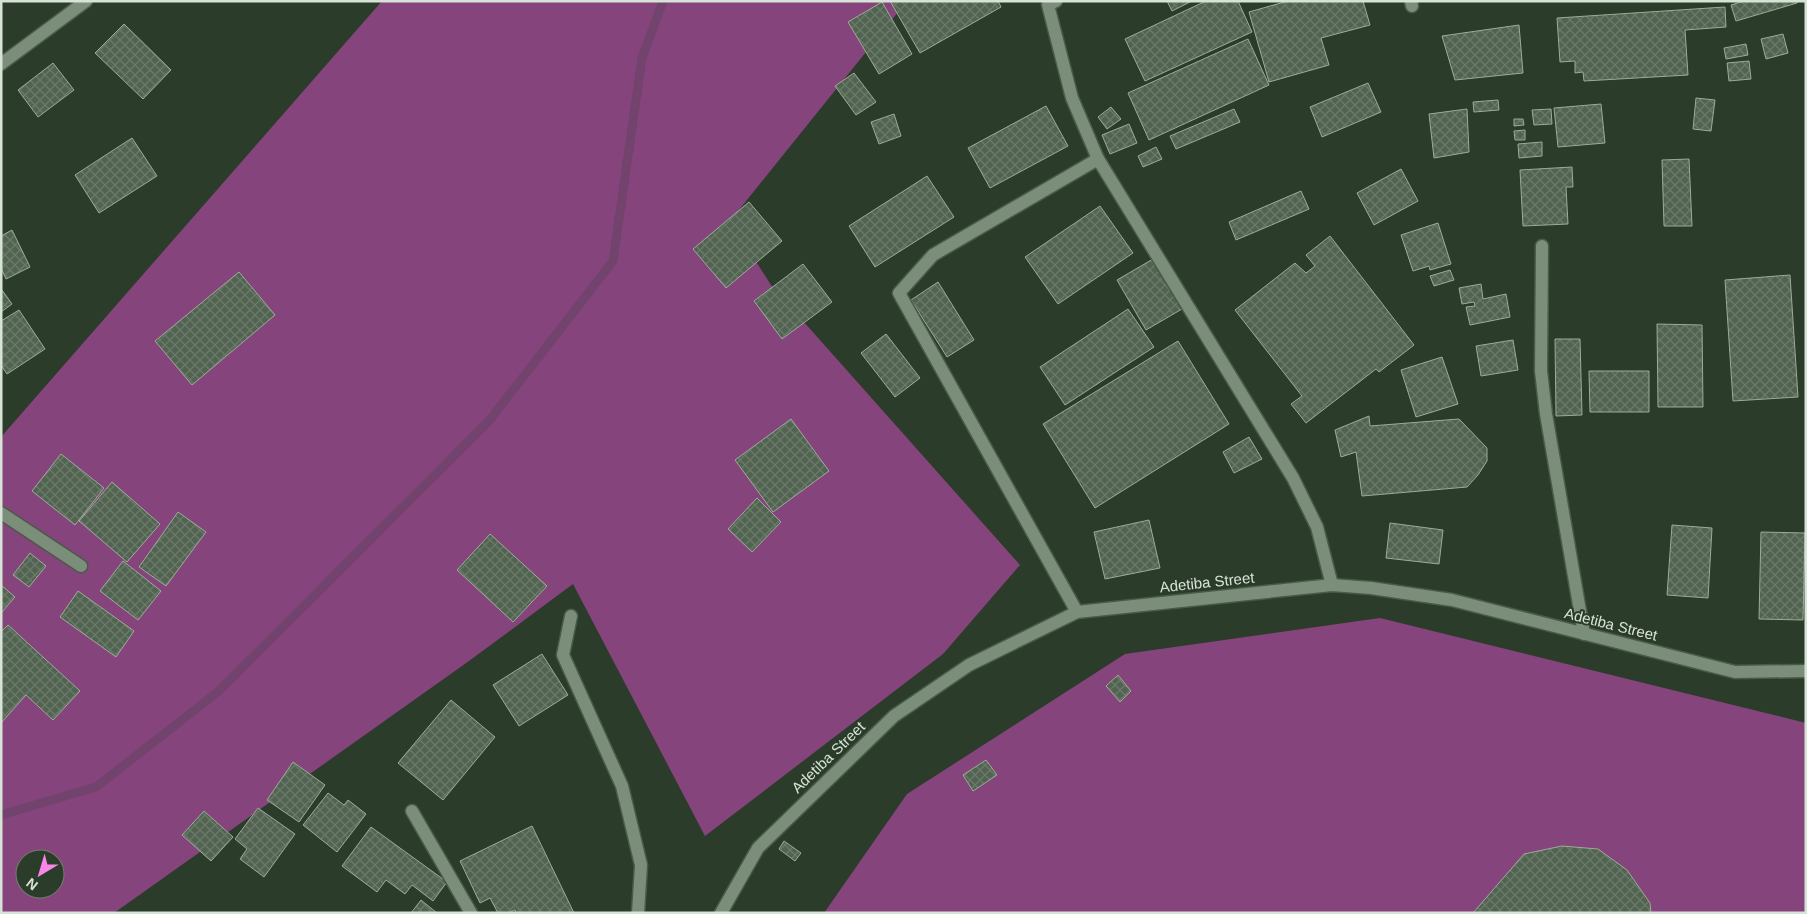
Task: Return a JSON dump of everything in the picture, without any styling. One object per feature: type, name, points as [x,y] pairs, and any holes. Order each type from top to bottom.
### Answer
[{"type":"street","points":[[1,64],[86,1]]},
{"type":"street","points":[[1056,1],[1048,5],[1072,98],[1098,159],[1293,478],[1316,527],[1332,585]]},
{"type":"street","points":[[1077,612],[899,293],[933,255],[1098,159]]},
{"type":"street","points":[[1542,246],[1541,371],[1546,414],[1584,634]]},
{"type":"street","points":[[1,513],[81,566]]},
{"type":"street","name":"Adetiba Street","points":[[721,913],[758,848],[894,716],[969,665],[1077,612],[1332,585],[1370,588],[1452,600],[1735,672],[1806,671]]},
{"type":"street","points":[[571,616],[562,655],[622,786],[641,865],[638,913]]},
{"type":"street","points":[[412,811],[471,913]]},
{"type":"shaded area","points":[[382,1],[907,1],[730,221],[771,285],[1020,565],[943,654],[705,836],[573,584],[469,661],[114,913],[1,913],[1,437]]},
{"type":"shaded area","points":[[1380,618],[1806,723],[1806,913],[824,913],[907,794],[1125,654]]},
{"type":"building","points":[[890,1],[998,1],[1001,7],[920,53]]},
{"type":"building","points":[[1167,1],[1192,1],[1172,11]]},
{"type":"building","points":[[1206,1],[1238,1],[1252,32],[1145,81],[1125,39]]},
{"type":"building","points":[[1288,1],[1363,1],[1370,25],[1321,38],[1329,65],[1269,82],[1249,12]]},
{"type":"building","points":[[1744,1],[1797,1],[1797,3],[1736,21],[1731,5]]},
{"type":"building","points":[[882,2],[912,54],[879,74],[848,22]]},
{"type":"building","points":[[1725,7],[1726,27],[1685,30],[1688,75],[1584,81],[1583,72],[1575,73],[1575,61],[1560,62],[1557,18]]},
{"type":"building","points":[[124,24],[171,70],[143,99],[95,53]]},
{"type":"building","points":[[1519,25],[1523,73],[1455,80],[1442,36]]},
{"type":"building","points":[[1783,34],[1788,53],[1766,59],[1761,39]]},
{"type":"building","points":[[1248,39],[1269,85],[1149,140],[1128,93]]},
{"type":"building","points":[[1746,44],[1748,55],[1726,59],[1724,48]]},
{"type":"building","points":[[1749,61],[1751,79],[1729,81],[1727,63]]},
{"type":"building","points":[[53,63],[74,90],[38,117],[18,90]]},
{"type":"building","points":[[854,73],[876,102],[856,115],[835,86]]},
{"type":"building","points":[[1368,83],[1381,112],[1322,137],[1310,107]]},
{"type":"building","points":[[1696,98],[1715,100],[1711,131],[1693,129]]},
{"type":"building","points":[[1498,100],[1499,110],[1474,112],[1473,102]]},
{"type":"building","points":[[1601,104],[1605,143],[1558,147],[1554,108]]},
{"type":"building","points":[[1046,106],[1068,146],[990,188],[968,148]]},
{"type":"building","points":[[1111,107],[1121,119],[1107,129],[1098,117]]},
{"type":"building","points":[[1234,109],[1240,122],[1176,149],[1170,136]]},
{"type":"building","points":[[1467,109],[1469,152],[1434,158],[1429,114]]},
{"type":"building","points":[[1551,109],[1552,124],[1534,125],[1532,110]]},
{"type":"building","points":[[894,114],[901,136],[879,144],[871,122]]},
{"type":"building","points":[[1514,119],[1523,119],[1524,125],[1514,126]]},
{"type":"building","points":[[1129,124],[1137,143],[1110,154],[1102,135]]},
{"type":"building","points":[[1525,130],[1525,140],[1515,140],[1514,131]]},
{"type":"building","points":[[132,138],[157,176],[99,213],[75,175]]},
{"type":"building","points":[[1542,142],[1542,156],[1519,158],[1518,144]]},
{"type":"building","points":[[1156,147],[1162,159],[1143,167],[1138,156]]},
{"type":"building","points":[[1689,159],[1692,226],[1664,226],[1662,160]]},
{"type":"building","points":[[1572,167],[1573,187],[1566,187],[1568,224],[1523,226],[1520,170]]},
{"type":"building","points":[[1401,169],[1418,201],[1374,225],[1357,193]]},
{"type":"building","points":[[927,176],[954,217],[875,267],[849,226]]},
{"type":"building","points":[[1301,191],[1309,209],[1236,240],[1229,222]]},
{"type":"building","points":[[749,202],[782,241],[726,288],[693,249]]},
{"type":"building","points":[[1100,206],[1133,253],[1058,304],[1025,257]]},
{"type":"building","points":[[1438,223],[1451,264],[1430,270],[1429,266],[1413,271],[1401,235]]},
{"type":"building","points":[[12,230],[30,267],[6,279],[1,268],[1,236]]},
{"type":"building","points":[[1330,236],[1414,345],[1379,372],[1376,369],[1306,423],[1291,404],[1302,396],[1235,310],[1295,263],[1306,273],[1315,266],[1306,255]]},
{"type":"building","points":[[1153,259],[1182,309],[1146,330],[1117,280]]},
{"type":"building","points":[[803,264],[832,302],[782,339],[754,301]]},
{"type":"building","points":[[1450,270],[1454,280],[1434,286],[1430,276]]},
{"type":"building","points":[[239,272],[275,315],[192,385],[155,341]]},
{"type":"building","points":[[1790,275],[1798,397],[1733,401],[1725,280]]},
{"type":"building","points":[[938,282],[974,340],[947,357],[911,300]]},
{"type":"building","points":[[1481,284],[1483,299],[1506,294],[1510,317],[1470,325],[1466,307],[1475,306],[1474,302],[1462,304],[1459,288]]},
{"type":"building","points":[[1,291],[12,304],[1,312]]},
{"type":"building","points":[[1128,309],[1154,347],[1065,405],[1040,367]]},
{"type":"building","points":[[19,310],[45,349],[7,374],[1,365],[1,321]]},
{"type":"building","points":[[1657,324],[1702,325],[1703,407],[1658,407]]},
{"type":"building","points":[[886,334],[920,378],[895,397],[861,353]]},
{"type":"building","points":[[1555,339],[1580,339],[1582,415],[1556,416]]},
{"type":"building","points":[[1513,340],[1518,370],[1481,376],[1476,346]]},
{"type":"building","points":[[1178,341],[1229,424],[1095,508],[1043,424]]},
{"type":"building","points":[[1442,357],[1458,404],[1416,417],[1401,370]]},
{"type":"building","points":[[1589,371],[1649,371],[1649,412],[1590,412]]},
{"type":"building","points":[[1369,416],[1370,426],[1459,419],[1487,448],[1487,461],[1467,487],[1362,496],[1356,452],[1341,457],[1335,430]]},
{"type":"building","points":[[791,419],[829,471],[773,512],[735,460]]},
{"type":"building","points":[[1249,437],[1262,459],[1234,473],[1223,452]]},
{"type":"building","points":[[61,454],[104,488],[75,525],[32,491]]},
{"type":"building","points":[[112,482],[160,524],[127,562],[79,521]]},
{"type":"building","points":[[757,498],[781,522],[752,552],[728,529]]},
{"type":"building","points":[[178,512],[206,532],[166,586],[139,567]]},
{"type":"building","points":[[1149,520],[1160,568],[1105,579],[1094,532]]},
{"type":"building","points":[[1390,523],[1443,530],[1439,564],[1386,558]]},
{"type":"building","points":[[1672,525],[1712,528],[1708,598],[1667,595]]},
{"type":"building","points":[[1761,532],[1805,533],[1803,620],[1759,619]]},
{"type":"building","points":[[490,534],[547,586],[513,622],[457,570]]},
{"type":"building","points":[[30,553],[46,566],[29,587],[13,575]]},
{"type":"building","points":[[123,561],[161,591],[138,620],[100,591]]},
{"type":"building","points":[[1,585],[15,597],[1,613]]},
{"type":"building","points":[[78,591],[134,631],[116,657],[60,617]]},
{"type":"building","points":[[8,625],[80,691],[53,720],[26,695],[1,723],[1,632]]},
{"type":"building","points":[[542,654],[568,695],[519,726],[493,685]]},
{"type":"building","points":[[1118,675],[1131,691],[1120,702],[1106,686]]},
{"type":"building","points":[[451,700],[495,737],[443,800],[398,763]]},
{"type":"building","points":[[986,760],[997,775],[973,791],[963,775]]},
{"type":"building","points":[[293,762],[325,785],[299,822],[267,800]]},
{"type":"building","points":[[328,793],[344,805],[348,800],[366,814],[337,852],[303,825]]},
{"type":"building","points":[[258,808],[295,834],[264,877],[240,859],[247,849],[235,839]]},
{"type":"building","points":[[204,811],[233,837],[211,861],[182,835]]},
{"type":"building","points":[[532,826],[574,913],[516,913],[515,910],[509,913],[498,913],[490,898],[480,903],[460,861]]},
{"type":"building","points":[[371,827],[447,882],[433,901],[412,885],[405,894],[386,880],[377,892],[342,866]]},
{"type":"building","points":[[784,841],[801,853],[795,861],[779,849]]},
{"type":"building","points":[[1562,846],[1598,849],[1627,870],[1650,903],[1651,913],[1473,913],[1524,854]]},
{"type":"building","points":[[421,900],[437,913],[411,913]]},
{"type":"waterway","points":[[1,815],[96,787],[219,691],[489,421],[613,261],[642,58],[663,1]]}]
